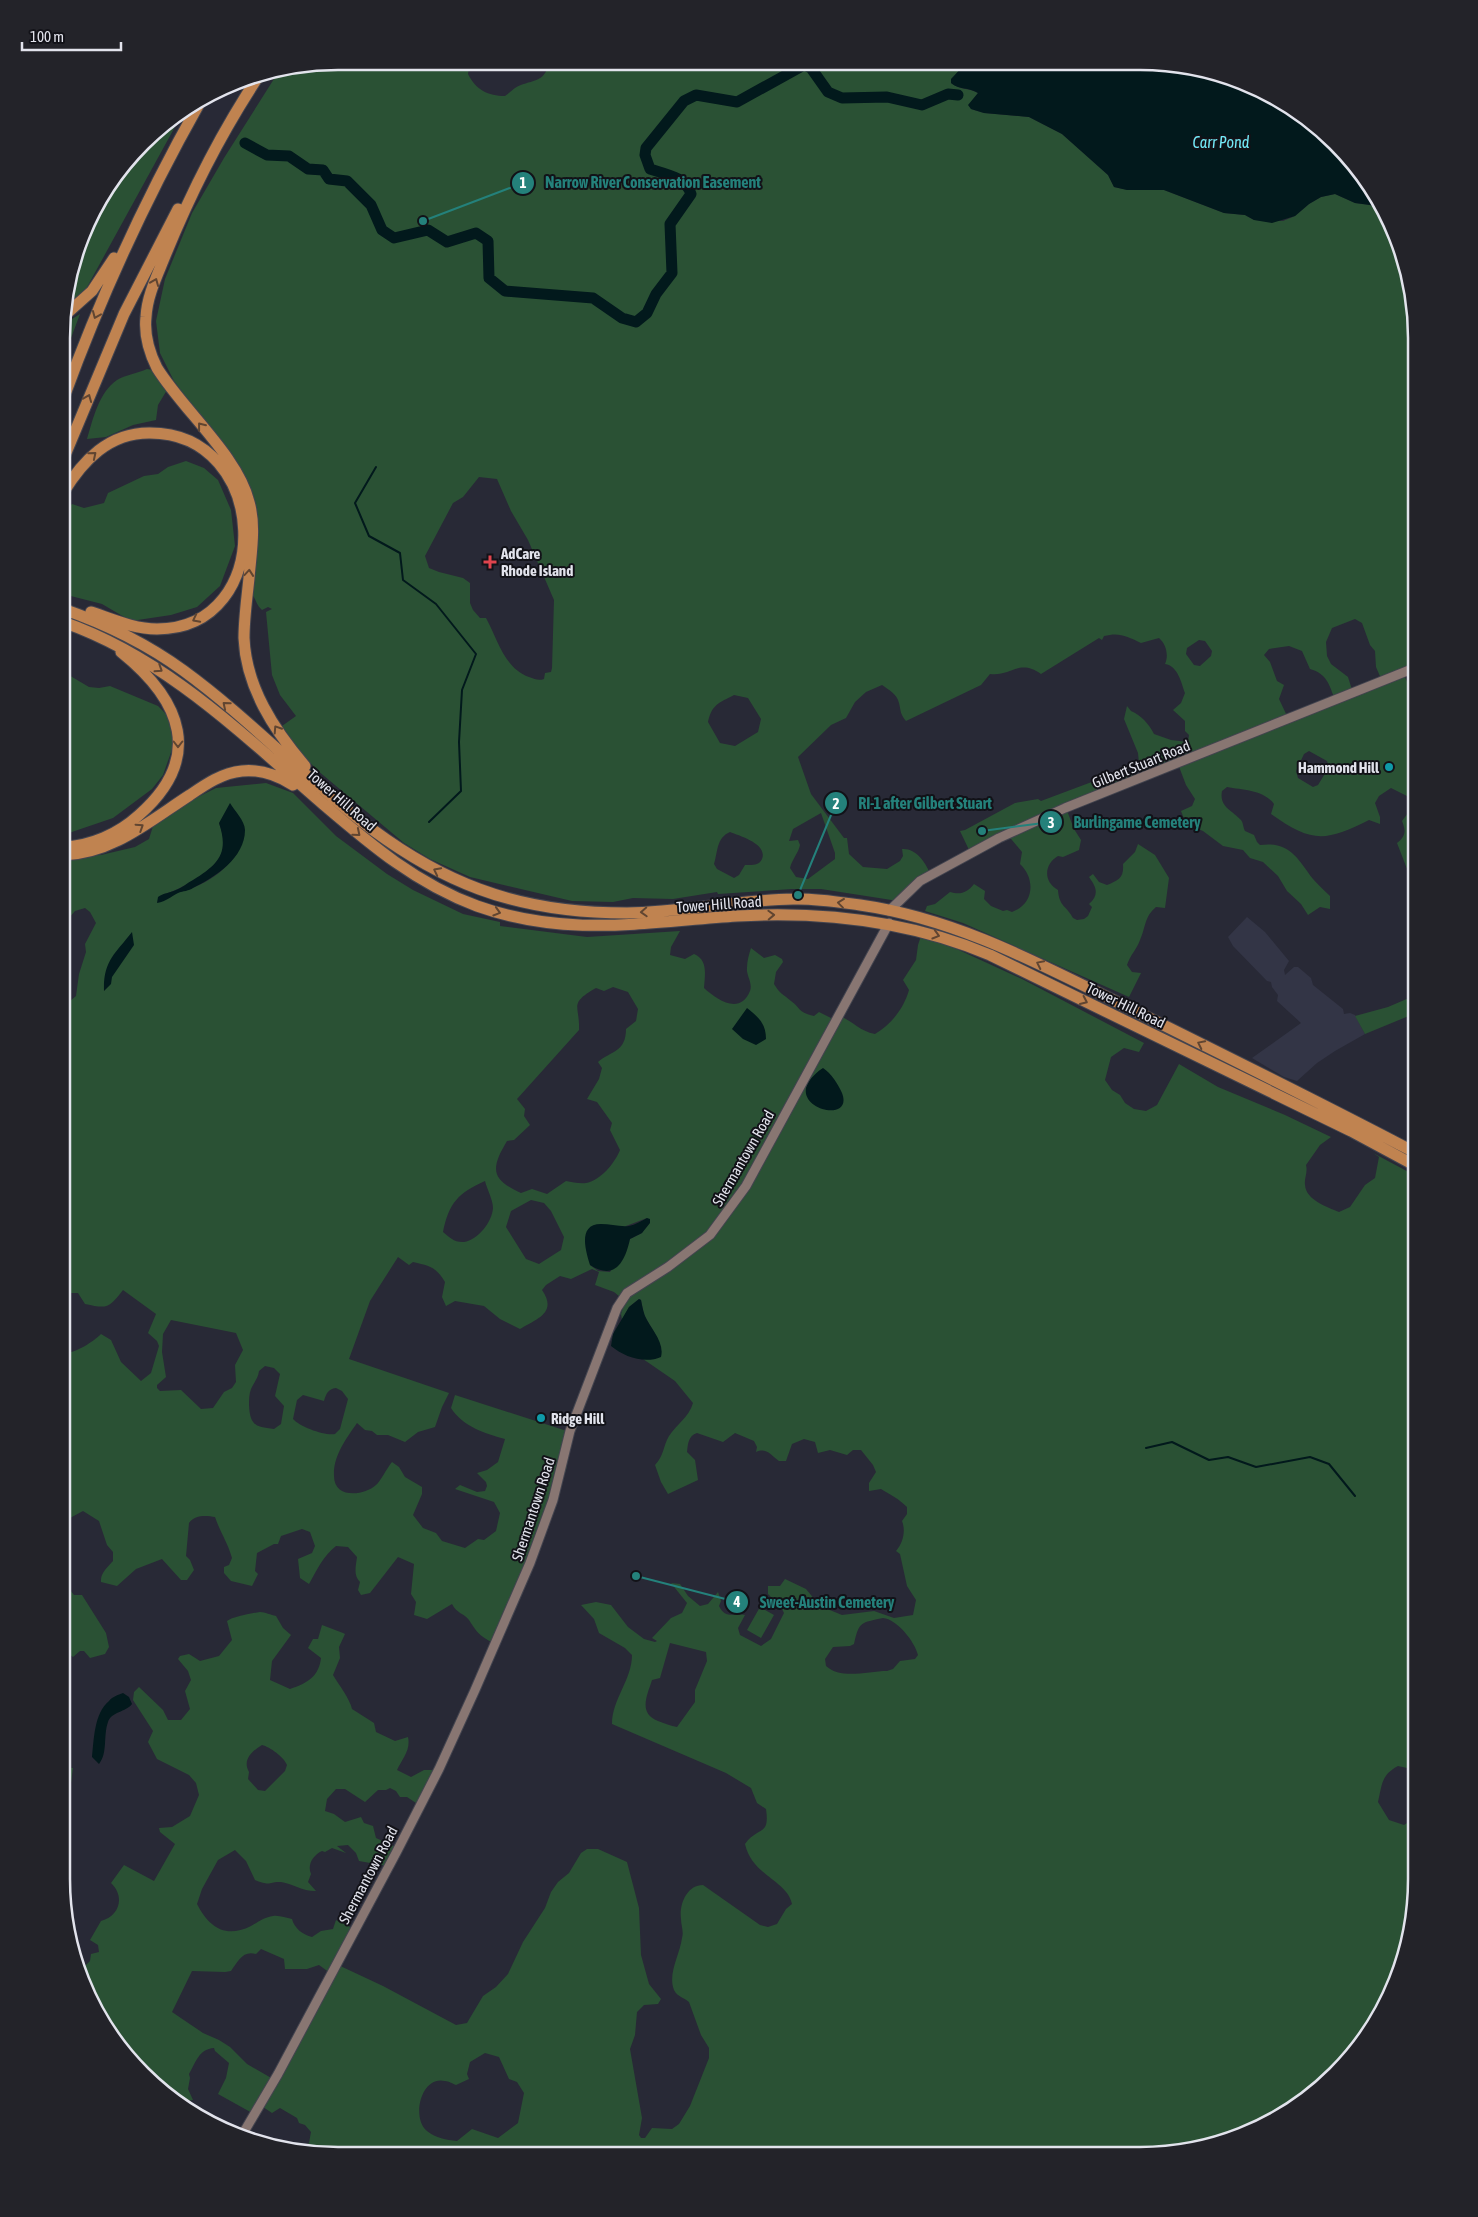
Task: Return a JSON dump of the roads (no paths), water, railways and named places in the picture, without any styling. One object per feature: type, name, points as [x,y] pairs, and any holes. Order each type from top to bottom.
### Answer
[{"type":"highway","points":[[70,443],[134,293],[167,230],[254,83]]},
{"type":"highway","points":[[72,310],[86,298],[104,275],[166,156],[196,111]]},
{"type":"highway","points":[[70,382],[124,252],[196,111]]},
{"type":"highway","points":[[226,128],[188,203],[152,289],[146,317],[148,343],[153,359],[163,377],[231,464],[244,486],[250,503],[252,522],[244,628],[248,668],[258,695],[274,725],[324,798]]},
{"type":"highway","points":[[70,484],[89,458],[111,442],[127,436],[146,433],[174,436],[200,447],[224,468],[239,498],[243,514],[244,531],[241,561],[232,586],[215,607],[188,623],[165,628],[143,628],[70,605]]},
{"type":"highway","name":"Tower Hill Road","points":[[70,613],[120,633],[181,669],[238,715],[370,844],[410,874],[453,897],[498,913],[545,923],[594,926],[737,916],[812,915],[889,923],[959,942],[990,955],[1351,1131],[1408,1162]]},
{"type":"highway","name":"Tower Hill Road","points":[[70,625],[102,637],[155,666],[195,694],[324,798],[375,834],[417,860],[483,890],[530,904],[584,912],[630,913],[793,899],[863,905],[927,919],[1002,946],[1287,1086],[1408,1148]]},
{"type":"highway","points":[[70,847],[80,846],[102,839],[137,818],[162,793],[172,776],[177,760],[179,743],[176,725],[165,699],[138,667],[102,637]]},
{"type":"highway","points":[[70,854],[90,852],[119,840],[214,780],[237,772],[253,770],[276,776],[324,798]]},
{"type":"highway","points":[[1206,1061],[1214,1060],[1371,1136],[1408,1149]]},
{"type":"street","name":"Gilbert Stuart Road","points":[[889,911],[920,881],[999,838],[1065,808],[1408,671]]},
{"type":"street","name":"Shermantown Road","points":[[245,2130],[278,2074],[396,1853],[439,1769],[475,1690],[530,1563],[554,1500],[570,1431],[617,1308],[627,1293],[668,1267],[710,1235],[731,1208],[746,1186],[889,923]]},
{"type":"water","name":"Carr Pond","points":[[959,70],[1140,70],[1175,72],[1210,79],[1243,90],[1274,106],[1303,125],[1342,161],[1373,207],[1355,203],[1335,194],[1321,197],[1295,216],[1272,223],[1254,220],[1245,215],[1224,213],[1164,190],[1127,190],[1114,187],[1108,175],[1062,134],[1029,117],[984,113],[971,109],[968,105],[978,93],[957,87],[951,83],[951,79]]},
{"type":"water","points":[[230,803],[245,827],[244,840],[234,858],[219,872],[202,883],[190,890],[178,893],[157,903],[158,897],[180,888],[202,874],[220,857],[223,842],[219,823]]},
{"type":"water","points":[[132,932],[134,945],[112,977],[111,984],[104,991],[104,981],[108,965],[115,952]]},
{"type":"water","points":[[747,1008],[758,1018],[766,1033],[766,1039],[756,1045],[743,1039],[732,1029]]},
{"type":"water","points":[[823,1068],[834,1079],[842,1093],[843,1103],[839,1108],[832,1110],[823,1109],[808,1099],[806,1091],[809,1081]]},
{"type":"water","points":[[647,1218],[650,1219],[650,1223],[642,1233],[630,1239],[622,1262],[618,1267],[606,1271],[590,1265],[585,1240],[586,1234],[593,1225],[629,1226]]},
{"type":"water","points":[[639,1299],[641,1300],[645,1316],[661,1346],[661,1357],[655,1359],[648,1360],[628,1356],[611,1346],[613,1334],[629,1307]]},
{"type":"water","points":[[123,1693],[129,1697],[132,1704],[112,1716],[108,1722],[104,1755],[99,1764],[92,1757],[94,1735],[100,1712],[110,1700]]},
{"type":"waterway","points":[[245,143],[267,155],[289,156],[308,169],[323,170],[329,179],[347,181],[371,205],[382,230],[394,238],[428,230],[447,242],[476,233],[488,241],[489,278],[505,291],[593,298],[622,318],[636,322],[647,313],[656,294],[672,273],[670,224],[691,194],[680,180],[650,169],[645,155],[646,148],[684,101],[696,95],[737,102],[795,70]]},
{"type":"waterway","points":[[812,70],[828,92],[842,98],[887,97],[922,105],[948,94],[958,95]]},
{"type":"waterway","points":[[376,467],[355,503],[369,536],[400,553],[403,580],[436,604],[476,654],[462,690],[459,742],[461,791],[429,822]]},
{"type":"waterway","points":[[1146,1448],[1172,1442],[1209,1460],[1228,1457],[1256,1467],[1310,1457],[1329,1464],[1355,1496]]},
{"type":"place","name":"Narrow River Conservation Easement","points":[[423,221]]},
{"type":"place","name":"AdCare Rhode Island","points":[[490,562]]},
{"type":"place","name":"Hammond Hill","points":[[1389,767]]},
{"type":"place","name":"Burlingame Cemetery","points":[[982,831]]},
{"type":"place","name":"RI-1 after Gilbert Stuart","points":[[798,895]]},
{"type":"place","name":"Ridge Hill","points":[[541,1418]]},
{"type":"place","name":"Sweet-Austin Cemetery","points":[[636,1576]]}]
